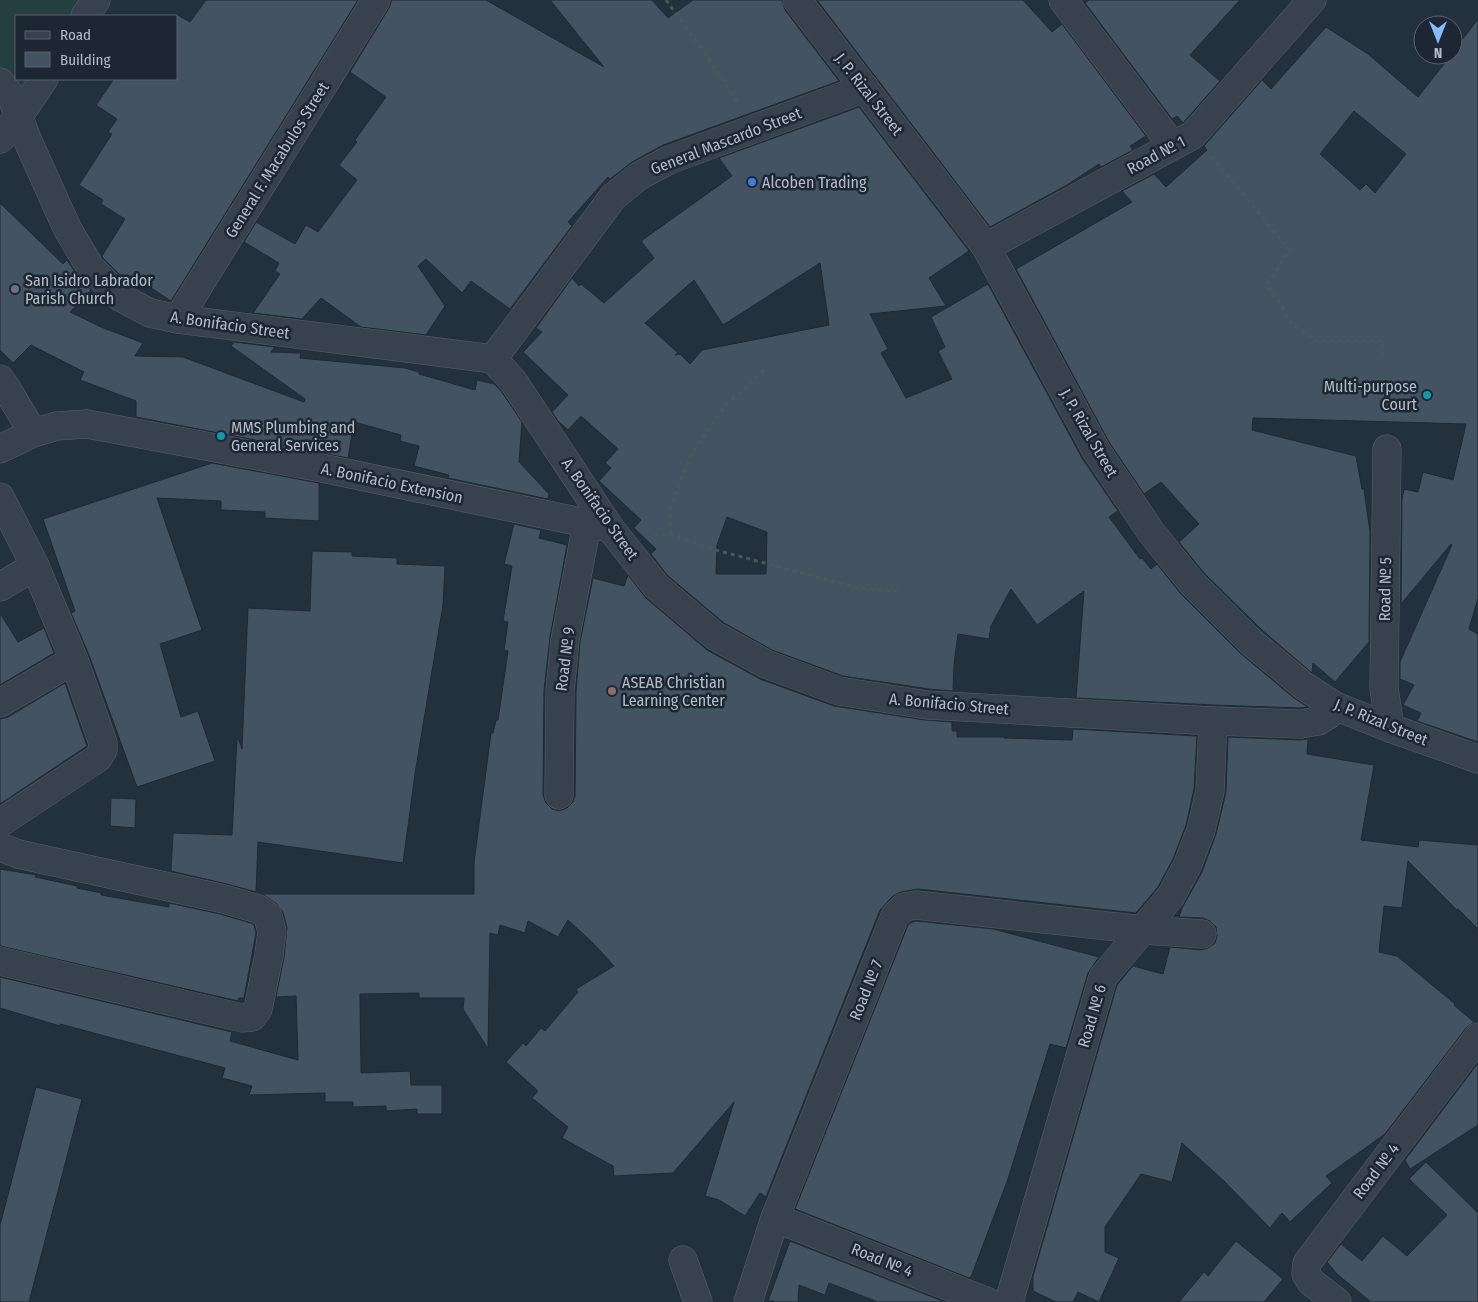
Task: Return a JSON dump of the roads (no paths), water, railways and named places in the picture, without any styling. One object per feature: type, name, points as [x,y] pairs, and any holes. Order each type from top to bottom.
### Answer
[{"type":"street","points":[[86,15],[96,0]]},
{"type":"street","name":"General F. Macabulos Street","points":[[178,319],[376,0]]},
{"type":"street","name":"J. P. Rizal Street","points":[[797,0],[986,247],[1096,450],[1151,532],[1192,583],[1251,642],[1304,686],[1335,706],[1390,728],[1478,759]]},
{"type":"street","points":[[1063,0],[1183,140]]},
{"type":"street","name":"Road № 1","points":[[986,247],[1183,140],[1312,0]]},
{"type":"street","points":[[0,139],[19,116],[43,80]]},
{"type":"street","name":"A. Bonifacio Street","points":[[0,82],[12,98],[27,140],[66,228],[90,267],[120,297],[150,313],[178,319],[493,360],[513,381],[599,526],[656,586],[715,636],[766,664],[839,691],[927,705],[1301,724],[1318,721],[1328,715],[1335,706]]},
{"type":"street","name":"General Mascardo Street","points":[[493,360],[612,197],[639,176],[669,160],[865,88]]},
{"type":"street","points":[[0,379],[33,434]]},
{"type":"street","name":"A. Bonifacio Extension","points":[[0,449],[33,434],[57,426],[87,424],[317,467],[599,526]]},
{"type":"street","name":"Road № 5","points":[[1387,449],[1384,688],[1390,728]]},
{"type":"street","points":[[0,497],[35,566],[74,660],[103,743],[103,750],[98,758],[0,823]]},
{"type":"street","name":"Road № 9","points":[[559,795],[560,691],[565,640],[599,526]]},
{"type":"street","points":[[0,587],[35,566]]},
{"type":"street","points":[[0,703],[74,660]]},
{"type":"street","name":"Road № 6","points":[[1009,1302],[1103,977],[1171,896],[1187,866],[1201,830],[1210,791],[1213,721]]},
{"type":"street","points":[[0,847],[18,854],[258,909],[268,916],[272,932],[258,1009],[252,1017],[242,1018],[0,961]]},
{"type":"street","name":"Road № 7","points":[[748,1302],[776,1218],[895,916],[904,907],[916,905],[1144,930]]},
{"type":"street","points":[[1144,930],[1202,934]]},
{"type":"street","name":"Road № 4","points":[[1337,1302],[1311,1282],[1306,1274],[1307,1263],[1478,1037]]},
{"type":"street","name":"Road № 4","points":[[776,1218],[988,1302]]},
{"type":"street","points":[[683,1260],[698,1302]]},
{"type":"place","name":"Alcoben Trading","points":[[752,182]]},
{"type":"place","name":"San Isidro Labrador Parish Church","points":[[15,289]]},
{"type":"place","name":"Multi-purpose Court","points":[[1427,395]]},
{"type":"place","name":"MMS Plumbing and General Services","points":[[221,436]]},
{"type":"place","name":"ASEAB Christian Learning Center","points":[[612,691]]}]
